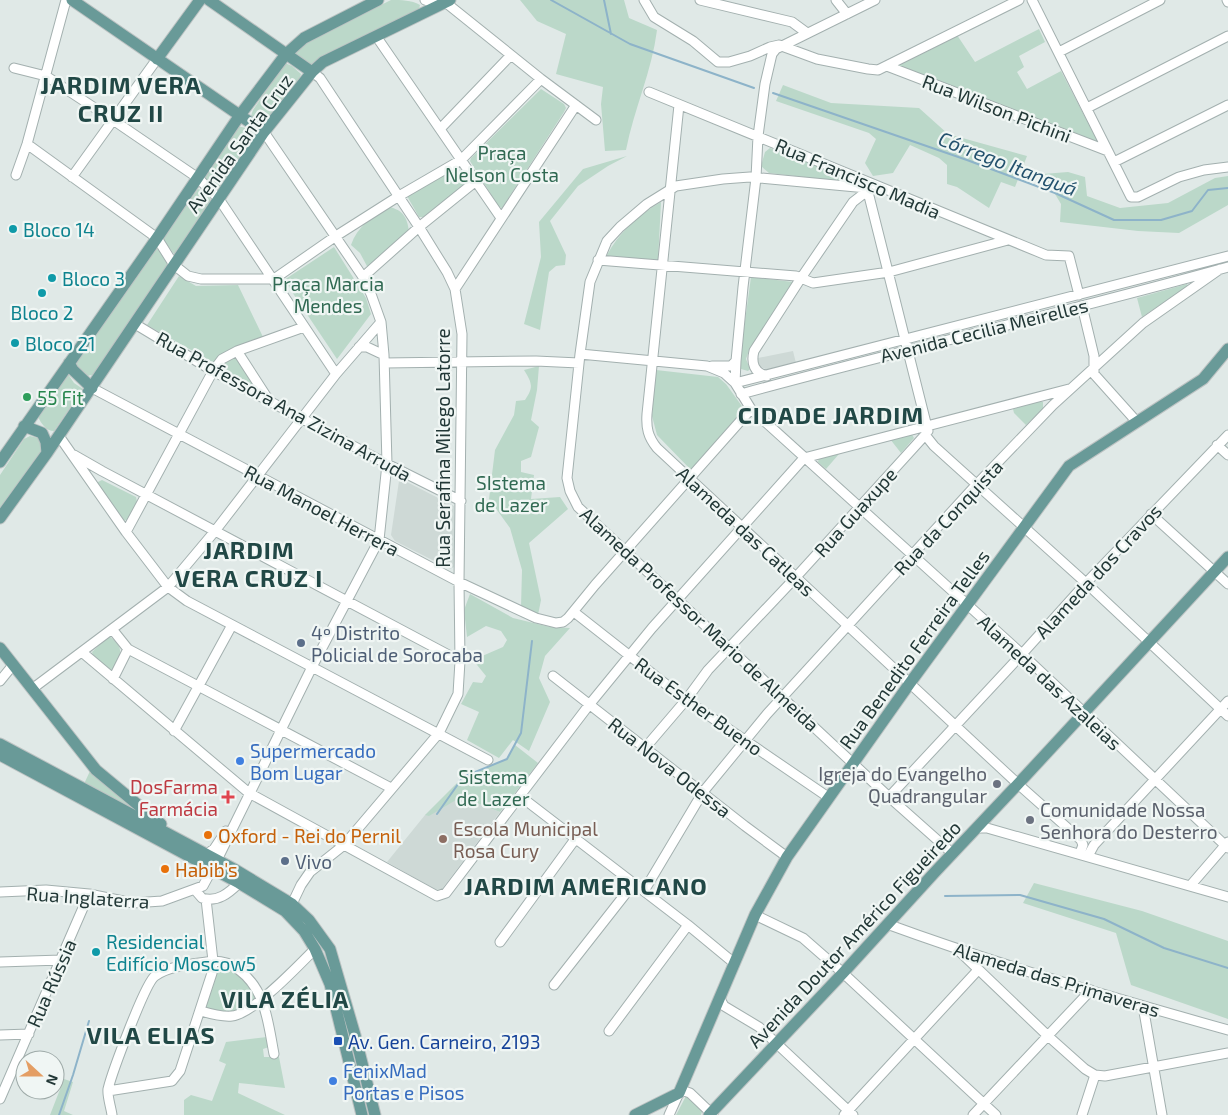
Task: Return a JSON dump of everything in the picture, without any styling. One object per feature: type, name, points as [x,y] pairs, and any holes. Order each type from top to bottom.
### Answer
[{"type":"main road","points":[[72,0],[264,132]]},
{"type":"main road","points":[[158,59],[200,0]]},
{"type":"main road","name":"Rua Serafina Milego Latorre","points":[[209,0],[312,72]]},
{"type":"main road","name":"Avenida Santa Cruz","points":[[0,462],[157,238],[240,115],[286,54],[304,38],[373,1]]},
{"type":"main road","name":"Avenida Santa Cruz","points":[[0,518],[92,388],[264,132],[312,72],[323,62],[445,2]]},
{"type":"main road","name":"Rua Benedito Ferreira Telles","points":[[679,1093],[755,915],[787,857],[828,797],[1024,527],[1070,466],[1203,379],[1228,349]]},
{"type":"main road","points":[[69,363],[92,388]]},
{"type":"main road","points":[[80,377],[89,379],[99,376]]},
{"type":"main road","points":[[24,426],[42,433],[46,442],[47,453]]},
{"type":"main road","name":"Avenida Doutor Américo Figueiredo","points":[[711,1114],[1228,557]]},
{"type":"main road","points":[[0,648],[96,770],[180,840]]},
{"type":"main road","points":[[0,744],[180,840],[212,861],[239,883],[285,911],[304,931],[315,949],[330,984],[362,1115]]},
{"type":"main road","points":[[0,755],[212,861],[292,904],[308,920],[330,949],[355,1035],[375,1115]]},
{"type":"main road","points":[[636,1115],[679,1093]]},
{"type":"street","points":[[16,175],[27,144],[66,0]]},
{"type":"street","points":[[425,0],[445,2],[541,79],[596,120]]},
{"type":"street","points":[[644,0],[654,17],[692,41],[718,62],[729,62],[770,51],[875,0]]},
{"type":"street","points":[[700,0],[792,22],[807,33]]},
{"type":"street","points":[[836,0],[847,14]]},
{"type":"street","points":[[780,45],[817,59],[868,70],[878,70],[1019,0]]},
{"type":"street","points":[[1032,0],[1130,197],[1138,197],[1179,177],[1192,173],[1228,167]]},
{"type":"street","points":[[1059,52],[1160,0]]},
{"type":"street","points":[[376,36],[501,218]]},
{"type":"street","points":[[1086,108],[1228,36]]},
{"type":"street","points":[[735,384],[744,272],[756,178],[758,136],[770,51]]},
{"type":"street","points":[[440,129],[511,55]]},
{"type":"street","points":[[72,177],[158,59]]},
{"type":"street","name":"Rua Wilson Pichini","points":[[886,66],[1108,151]]},
{"type":"street","points":[[14,68],[46,76],[198,178],[219,199],[336,374]]},
{"type":"street","name":"Rua Serafina Milego Latorre","points":[[292,904],[310,872],[344,846],[439,733],[458,694],[460,661],[462,334],[454,289],[447,272],[419,227],[320,78],[312,72]]},
{"type":"street","points":[[27,144],[157,238],[174,265],[188,276],[201,279],[274,279],[398,196],[461,160],[541,79]]},
{"type":"street","name":"Rua Francisco Madia","points":[[649,92],[758,136],[868,188],[1046,255],[1069,256],[1079,295]]},
{"type":"street","points":[[454,289],[576,105]]},
{"type":"street","name":"Alameda das Catleas","points":[[679,105],[646,425],[648,436],[657,448],[690,479],[1018,784],[1081,840]]},
{"type":"street","points":[[1114,162],[1228,105]]},
{"type":"street","points":[[264,132],[363,277],[381,322],[385,359],[387,464],[379,540]]},
{"type":"street","name":"Alameda Professor Mario de Almeida","points":[[868,188],[756,178],[723,179],[676,186],[647,204],[620,227],[607,241],[590,282],[568,478],[570,491],[578,507],[952,853]]},
{"type":"street","points":[[363,277],[419,227],[476,181]]},
{"type":"street","points":[[868,188],[926,430],[934,446],[1086,582],[1228,716]]},
{"type":"street","points":[[764,377],[753,364],[754,351],[853,202],[868,188]]},
{"type":"street","points":[[598,260],[796,276],[813,283],[889,272],[1008,240]]},
{"type":"street","points":[[735,384],[1228,256]]},
{"type":"street","name":"Avenida Cecilia Meirelles","points":[[740,394],[1224,268]]},
{"type":"street","name":"Rua da Conquista","points":[[644,891],[703,792],[745,740],[976,485],[1069,389],[1143,323],[1224,268]]},
{"type":"street","points":[[1082,306],[1094,356],[1094,374],[1137,422]]},
{"type":"street","points":[[32,689],[83,653],[168,587],[215,531],[336,374],[381,322]]},
{"type":"street","name":"Rua Professora Ana Zizina Arruda","points":[[135,324],[213,371],[270,402],[461,501]]},
{"type":"street","points":[[126,532],[178,434],[213,371],[222,359],[237,351],[304,327]]},
{"type":"street","points":[[359,347],[367,347],[385,359],[462,362],[536,361],[580,358],[731,366],[736,361]]},
{"type":"street","points":[[237,351],[270,402]]},
{"type":"street","points":[[736,361],[738,370],[743,376],[752,378],[764,377]]},
{"type":"street","points":[[707,366],[724,373],[735,384]]},
{"type":"street","points":[[250,391],[255,390],[258,384]]},
{"type":"street","name":"Alameda das Azaleias","points":[[735,384],[751,409],[1022,654],[1155,781],[1227,845]]},
{"type":"street","name":"Rua Manoel Herrera","points":[[92,388],[459,582],[536,618],[556,623],[563,622],[574,612]]},
{"type":"street","points":[[83,653],[250,793],[437,896],[446,893],[589,704],[652,628],[804,458],[926,430],[1069,389]]},
{"type":"street","points":[[1037,398],[1047,400],[1053,405]]},
{"type":"street","points":[[574,612],[751,409]]},
{"type":"street","name":"Rua Guaxupe","points":[[645,748],[686,700],[708,670],[860,507],[926,430]]},
{"type":"street","name":"Alameda dos Cravos","points":[[889,796],[1022,654],[1086,582],[1228,435]]},
{"type":"street","points":[[59,436],[126,532],[168,587],[187,601],[488,760]]},
{"type":"street","points":[[1217,445],[1228,455]]},
{"type":"street","points":[[72,454],[460,661]]},
{"type":"street","points":[[90,482],[102,471]]},
{"type":"street","points":[[1151,514],[1228,584]]},
{"type":"street","name":"Rua Inglaterra","points":[[0,892],[46,890],[89,894],[133,902],[162,901],[203,886],[212,861],[250,793],[312,666],[379,540]]},
{"type":"street","name":"Rua Esther Bueno","points":[[574,612],[686,700],[828,797]]},
{"type":"street","points":[[174,731],[232,624]]},
{"type":"street","points":[[112,629],[128,649],[391,788]]},
{"type":"street","points":[[113,679],[128,649]]},
{"type":"street","points":[[0,681],[13,665]]},
{"type":"street","name":"Rua Nova Odessa","points":[[553,676],[787,857]]},
{"type":"street","points":[[1084,855],[1228,701]]},
{"type":"street","points":[[520,796],[688,925],[734,963]]},
{"type":"street","points":[[977,828],[987,828],[1228,897]]},
{"type":"street","points":[[500,942],[576,838]]},
{"type":"street","points":[[1081,840],[1088,846],[1094,845]]},
{"type":"street","points":[[1081,840],[1084,855]]},
{"type":"street","points":[[1190,886],[1227,845]]},
{"type":"street","points":[[195,890],[202,898],[206,899],[224,896],[230,893],[239,883]]},
{"type":"street","points":[[554,985],[634,883]]},
{"type":"street","name":"Rua Rússia","points":[[0,1100],[89,894]]},
{"type":"street","points":[[108,1090],[172,1081],[180,1071],[212,973],[213,961],[206,899]]},
{"type":"street","points":[[755,915],[803,938],[996,1115]]},
{"type":"street","name":"Alameda das Primaveras","points":[[887,924],[956,948],[971,957],[1228,1030]]},
{"type":"street","points":[[609,1031],[688,925]]},
{"type":"street","points":[[201,1011],[216,1015],[233,1016],[244,1012],[262,999],[315,949]]},
{"type":"street","points":[[971,957],[978,970],[1085,1069],[1095,1074],[1105,1076],[1228,1053]]},
{"type":"street","points":[[0,962],[61,960]]},
{"type":"street","points":[[112,1115],[108,1090],[145,990],[152,978],[163,970],[213,961],[234,966],[248,977],[262,999],[274,1054]]},
{"type":"street","points":[[720,999],[724,1006],[759,1027],[848,1113],[978,970]]},
{"type":"street","points":[[973,1115],[1091,990]]},
{"type":"street","points":[[1143,1006],[1162,1115]]},
{"type":"street","points":[[0,1035],[29,1034]]},
{"type":"street","points":[[1082,1115],[1095,1074]]},
{"type":"street","points":[[679,1093],[684,1091],[690,1093],[711,1114]]},
{"type":"street","name":"Rua Benedito Ferreira Telles","points":[[669,1115],[679,1093]]},
{"type":"shaded area","points":[[793,351],[796,363],[768,370],[761,367],[758,363],[758,358]]},
{"type":"shaded area","points":[[401,479],[454,506],[454,567],[450,569],[395,541],[391,535],[399,481]]},
{"type":"shaded area","name":"Escola Municipal Rosa Cury","points":[[461,797],[500,812],[442,889],[436,890],[387,862],[425,815]]},
{"type":"green space","points":[[391,0],[410,1],[420,5],[419,9],[315,61],[310,66],[296,57],[295,52],[303,44]]},
{"type":"green space","points":[[520,0],[624,0],[629,18],[657,30],[655,45],[626,150],[605,151],[601,104],[603,87],[556,74],[566,34],[537,21]]},
{"type":"green space","points":[[1039,29],[1045,42],[1019,56],[1024,67],[1017,72],[1027,89],[1061,71],[1097,140],[1096,143],[897,65],[957,35],[975,62]]},
{"type":"green space","points":[[285,63],[301,74],[299,80],[264,123],[257,121],[251,116],[253,110]]},
{"type":"green space","points":[[783,85],[831,103],[919,108],[948,134],[1027,156],[1015,187],[1001,182],[989,208],[957,187],[947,184],[947,165],[939,158],[910,145],[893,173],[873,176],[865,163],[876,139],[869,133],[776,101]]},
{"type":"green space","name":"Praça Nelson Costa","points":[[541,89],[564,104],[566,108],[502,208],[499,207],[470,161],[471,158]]},
{"type":"green space","points":[[237,127],[245,128],[253,133],[255,135],[255,142],[220,192],[215,192],[204,179],[205,175]]},
{"type":"green space","points":[[770,148],[857,183],[769,173],[761,166],[765,152]]},
{"type":"green space","points":[[627,156],[578,186],[550,221],[566,255],[565,265],[556,266],[549,272],[540,330],[524,324],[541,257],[539,222],[583,169]]},
{"type":"green space","points":[[456,167],[466,180],[465,186],[424,217],[419,217],[407,196]]},
{"type":"green space","points":[[1068,172],[1085,177],[1087,196],[1120,208],[1168,203],[1215,178],[1228,176],[1228,205],[1179,233],[1138,231],[1060,222],[1061,204],[1043,174]]},
{"type":"green space","points":[[198,189],[208,195],[212,205],[179,253],[174,254],[163,239]]},
{"type":"green space","points":[[661,202],[658,261],[606,257],[616,240],[629,225]]},
{"type":"green space","points":[[389,207],[401,212],[407,222],[409,231],[368,268],[360,253],[351,245],[357,233],[366,222]]},
{"type":"green space","name":"Praça Marcia Mendes","points":[[334,247],[366,298],[371,314],[337,359],[284,280]]},
{"type":"green space","points":[[155,248],[159,250],[168,264],[96,374],[81,375],[74,361]]},
{"type":"green space","points":[[179,276],[196,286],[238,285],[263,337],[225,352],[214,363],[147,325]]},
{"type":"green space","points":[[751,277],[793,282],[749,350],[746,359],[750,369],[748,371],[741,369],[739,365]]},
{"type":"green space","points":[[1187,284],[1188,286],[1142,317],[1137,298]]},
{"type":"green space","points":[[236,355],[254,383],[254,387],[224,373],[222,369],[226,360]]},
{"type":"green space","name":"SIstema de Lazer","points":[[539,366],[537,390],[531,420],[539,427],[531,457],[521,461],[521,472],[534,475],[531,499],[560,497],[568,509],[529,543],[541,600],[538,615],[521,607],[522,570],[510,528],[489,499],[495,450],[514,415],[516,401],[525,400],[530,392],[531,385],[524,370]]},
{"type":"green space","points":[[656,370],[718,377],[726,384],[744,409],[691,470],[657,435],[652,416]]},
{"type":"green space","points":[[68,374],[74,383],[83,389],[54,431],[51,431],[44,426],[38,417]]},
{"type":"green space","points":[[1038,401],[1043,402],[1043,409],[1026,425],[1014,413],[1013,409]]},
{"type":"green space","points":[[911,433],[914,438],[901,453],[890,439]]},
{"type":"green space","points":[[30,436],[38,438],[44,451],[0,513],[0,475],[24,439]]},
{"type":"green space","points":[[839,454],[826,469],[818,462],[819,458]]},
{"type":"green space","points":[[102,480],[136,497],[136,506],[127,520],[122,521],[98,488],[98,482]]},
{"type":"green space","points":[[470,594],[513,618],[550,627],[570,628],[545,656],[539,678],[550,702],[529,751],[513,740],[499,758],[467,740],[479,712],[461,704],[473,682],[482,683],[486,676],[473,660],[503,647],[507,640],[501,631],[486,626],[467,637],[464,610]]},
{"type":"green space","points":[[109,636],[120,650],[116,668],[111,670],[94,658],[92,652]]},
{"type":"green space","name":"Sistema de Lazer","points":[[515,745],[538,763],[500,812],[461,797],[429,816],[425,815],[463,777],[507,759]]},
{"type":"green space","points":[[90,771],[150,819],[84,784]]},
{"type":"green space","points":[[1034,883],[1142,911],[1228,941],[1228,1019],[1131,985],[1116,933],[1023,903]]},
{"type":"green space","points":[[217,965],[242,976],[258,998],[233,1015],[204,1011]]},
{"type":"green space","points":[[267,1037],[269,1047],[263,1049],[264,1057],[279,1057],[285,1088],[239,1083],[238,1093],[285,1115],[184,1115],[184,1100],[191,1095],[212,1101],[226,1064],[219,1061],[226,1042]]},
{"type":"green space","points":[[65,1079],[73,1082],[64,1111],[73,1115],[50,1115],[56,1100],[65,1100]]},
{"type":"green space","points":[[686,1096],[698,1105],[702,1112],[701,1115],[676,1115]]},
{"type":"waterway","name":"Córrego Itanguá","points":[[551,0],[630,44],[754,88]]},
{"type":"waterway","points":[[604,0],[611,34]]},
{"type":"waterway","name":"Córrego Itanguá","points":[[773,93],[967,160],[1055,193],[1114,220],[1161,220],[1192,211],[1208,190],[1228,188]]},
{"type":"waterway","points":[[437,814],[463,777],[507,759],[521,733],[532,641]]},
{"type":"waterway","points":[[945,896],[1020,895],[1104,919],[1164,948],[1228,968]]},
{"type":"waterway","points":[[59,1115],[89,1021]]},
{"type":"place","name":"Bloco 14","points":[[13,229]]},
{"type":"place","name":"Bloco 3","points":[[52,278]]},
{"type":"place","name":"Bloco 2","points":[[42,293]]},
{"type":"place","name":"Bloco 21","points":[[15,343]]},
{"type":"place","name":"55 Fit","points":[[27,397]]},
{"type":"place","name":"4º Distrito Policial de Sorocaba","points":[[301,643]]},
{"type":"place","name":"Supermercado Bom Lugar","points":[[240,761]]},
{"type":"place","name":"Igreja do Evangelho Quadrangular","points":[[997,784]]},
{"type":"place","name":"DosFarma Farmácia","points":[[228,797]]},
{"type":"place","name":"Comunidade Nossa Senhora do Desterro","points":[[1030,820]]},
{"type":"place","name":"Oxford - Rei do Pernil","points":[[208,835]]},
{"type":"place","name":"Escola Municipal Rosa Cury","points":[[443,839]]},
{"type":"place","name":"Vivo","points":[[285,861]]},
{"type":"place","name":"Habib's","points":[[165,869]]},
{"type":"place","name":"Residencial Edifício Moscow5","points":[[96,952]]},
{"type":"place","name":"Av. Gen. Carneiro, 2193","points":[[338,1041]]},
{"type":"place","name":"FenixMad Portas e Pisos","points":[[333,1081]]},
{"type":"district","name":"JARDIM VERA CRUZ II","points":[[121,98]]},
{"type":"district","name":"CIDADE JARDIM","points":[[831,414]]},
{"type":"district","name":"JARDIM VERA CRUZ I","points":[[249,563]]},
{"type":"district","name":"JARDIM AMERICANO","points":[[586,885]]},
{"type":"district","name":"VILA ZÉLIA","points":[[285,998]]},
{"type":"district","name":"VILA ELIAS","points":[[151,1034]]}]
